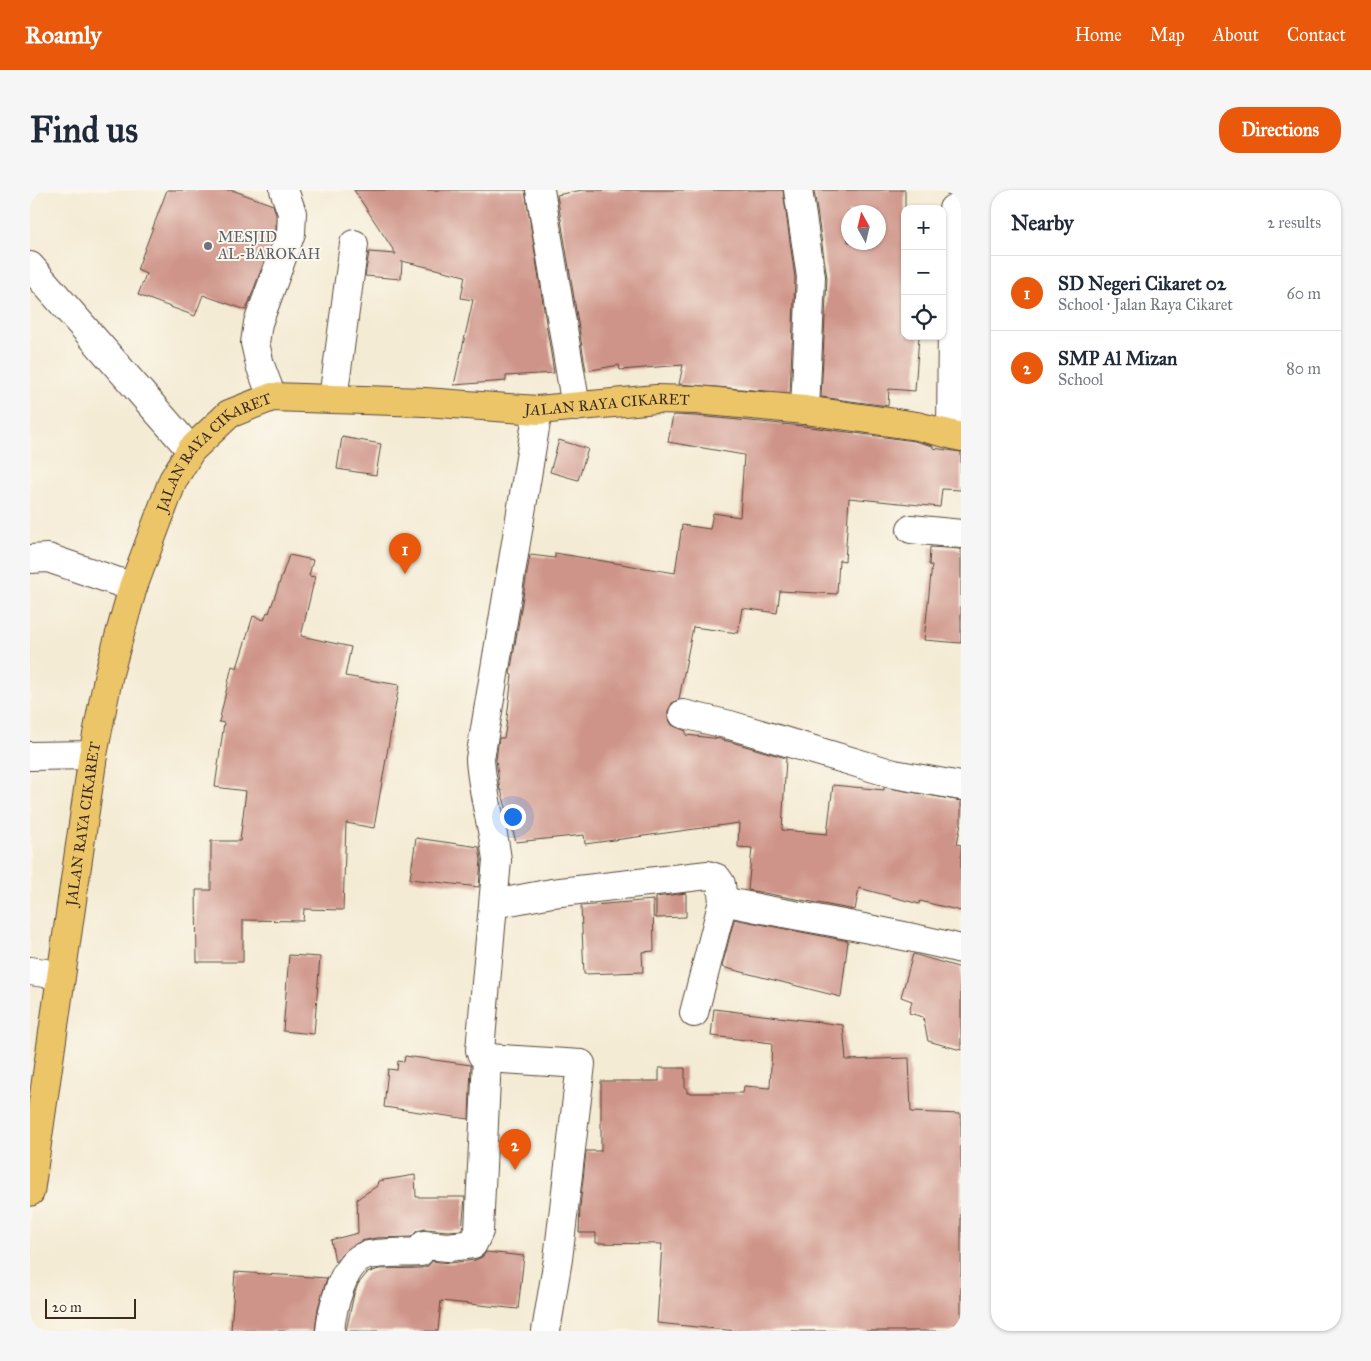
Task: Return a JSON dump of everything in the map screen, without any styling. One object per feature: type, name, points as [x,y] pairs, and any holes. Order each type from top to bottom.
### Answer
[{"type":"main road","name":"JALAN RAYA CIKARET","points":[[30,1192],[92,755],[109,673],[133,587],[173,480],[191,450],[229,414],[272,397],[425,402],[538,410],[656,399],[697,400],[805,410],[917,426],[956,435]]},
{"type":"street","points":[[272,397],[260,365],[255,343],[258,322],[291,233],[292,213],[284,190]]},
{"type":"street","points":[[540,190],[576,407]]},
{"type":"street","points":[[798,190],[810,277],[805,410]]},
{"type":"street","points":[[953,209],[956,435]]},
{"type":"street","points":[[333,399],[354,244]]},
{"type":"street","points":[[30,266],[191,450]]},
{"type":"street","points":[[538,410],[480,758],[482,781],[497,860],[480,1050],[482,1055],[487,1058],[581,1064],[558,1259],[546,1331]]},
{"type":"street","points":[[911,529],[961,534]]},
{"type":"street","points":[[30,559],[48,558],[133,587]]},
{"type":"street","points":[[683,714],[730,725],[894,774],[961,786]]},
{"type":"street","points":[[30,756],[92,755]]},
{"type":"street","points":[[494,904],[552,893],[708,875],[717,878],[721,884],[723,901],[694,1013]]},
{"type":"street","points":[[723,901],[906,935],[961,949]]},
{"type":"street","points":[[30,971],[60,975]]},
{"type":"street","points":[[330,1331],[331,1318],[344,1279],[352,1266],[364,1256],[420,1252],[424,1245],[448,1247],[473,1244],[477,1238],[479,1231],[487,1058]]},
{"type":"building","points":[[167,190],[232,190],[273,205],[276,215],[276,230],[246,310],[203,295],[195,316],[138,295],[146,274],[137,270]]},
{"type":"building","points":[[354,190],[525,190],[554,373],[506,376],[506,381],[454,385],[473,300],[461,298],[465,276],[402,261],[401,279],[365,276],[369,252],[396,254]]},
{"type":"building","points":[[582,190],[783,190],[795,278],[790,393],[679,384],[683,365],[620,370],[619,365],[586,371],[557,195]]},
{"type":"building","points":[[814,190],[905,190],[905,205],[901,205],[901,340],[919,340],[915,391],[889,389],[888,406],[821,397],[827,278]]},
{"type":"building","points":[[673,415],[803,426],[914,441],[933,446],[933,448],[961,452],[961,490],[942,489],[940,507],[849,498],[845,561],[839,560],[837,594],[780,591],[777,613],[742,608],[738,633],[693,627],[679,699],[672,703],[668,711],[668,718],[672,725],[686,731],[686,735],[721,739],[786,758],[782,830],[827,834],[833,785],[884,790],[884,787],[961,801],[961,823],[957,844],[961,845],[961,911],[920,901],[919,904],[859,888],[855,910],[748,890],[752,848],[738,847],[739,823],[585,844],[584,835],[516,842],[500,790],[496,760],[499,738],[504,738],[506,727],[512,675],[510,674],[530,555],[555,558],[555,553],[675,573],[682,525],[710,529],[713,513],[740,517],[744,455],[668,442]]},
{"type":"building","points":[[342,437],[381,444],[376,475],[337,469]]},
{"type":"building","points":[[559,440],[588,449],[578,480],[550,472]]},
{"type":"building","points":[[930,547],[961,549],[961,643],[924,640],[932,565],[929,565]]},
{"type":"building","points":[[289,555],[313,560],[309,576],[315,577],[301,636],[351,647],[345,676],[399,685],[374,828],[346,823],[343,910],[304,909],[303,921],[243,920],[243,962],[197,962],[196,890],[211,890],[211,841],[240,841],[246,791],[215,787],[224,723],[219,722],[232,666],[237,668],[253,616],[264,620],[267,612],[269,613]]},
{"type":"building","points":[[416,838],[479,847],[481,860],[479,887],[410,879]]},
{"type":"building","points":[[686,893],[686,917],[656,918],[656,897]]},
{"type":"building","points":[[653,900],[654,951],[642,952],[643,972],[584,974],[581,906]]},
{"type":"building","points":[[734,919],[848,941],[841,997],[722,967]]},
{"type":"building","points":[[913,954],[961,968],[961,1050],[928,1041],[923,1017],[909,1013],[912,1001],[901,997]]},
{"type":"building","points":[[289,955],[320,957],[314,1034],[283,1031]]},
{"type":"building","points":[[714,1009],[843,1025],[846,1060],[909,1058],[911,1112],[961,1114],[961,1331],[737,1331],[657,1323],[662,1244],[596,1243],[596,1233],[579,1233],[586,1151],[601,1151],[601,1081],[659,1081],[659,1068],[685,1068],[685,1088],[687,1088],[687,1093],[743,1093],[744,1086],[770,1088],[772,1043],[711,1036]]},
{"type":"building","points":[[405,1056],[471,1065],[469,1119],[384,1107],[388,1069],[397,1070],[398,1061],[404,1062]]},
{"type":"building","points":[[415,1175],[416,1197],[465,1197],[462,1230],[425,1229],[417,1231],[411,1237],[376,1238],[361,1241],[346,1250],[335,1262],[331,1240],[358,1233],[357,1199],[377,1186],[378,1181]]},
{"type":"building","points":[[486,1252],[524,1256],[518,1309],[441,1301],[438,1331],[346,1331],[354,1294],[358,1284],[367,1273],[379,1269],[421,1268],[428,1266],[432,1261],[450,1263],[475,1260],[482,1257]]},
{"type":"building","points":[[235,1272],[327,1278],[318,1308],[315,1331],[231,1331]]},
{"type":"place","name":"MESJID AL-BAROKAH","points":[[208,246]]},
{"type":"place","name":"SD Negeri Cikaret 02","points":[[405,574]]},
{"type":"place","name":"SMP Al Mizan","points":[[515,1170]]}]
